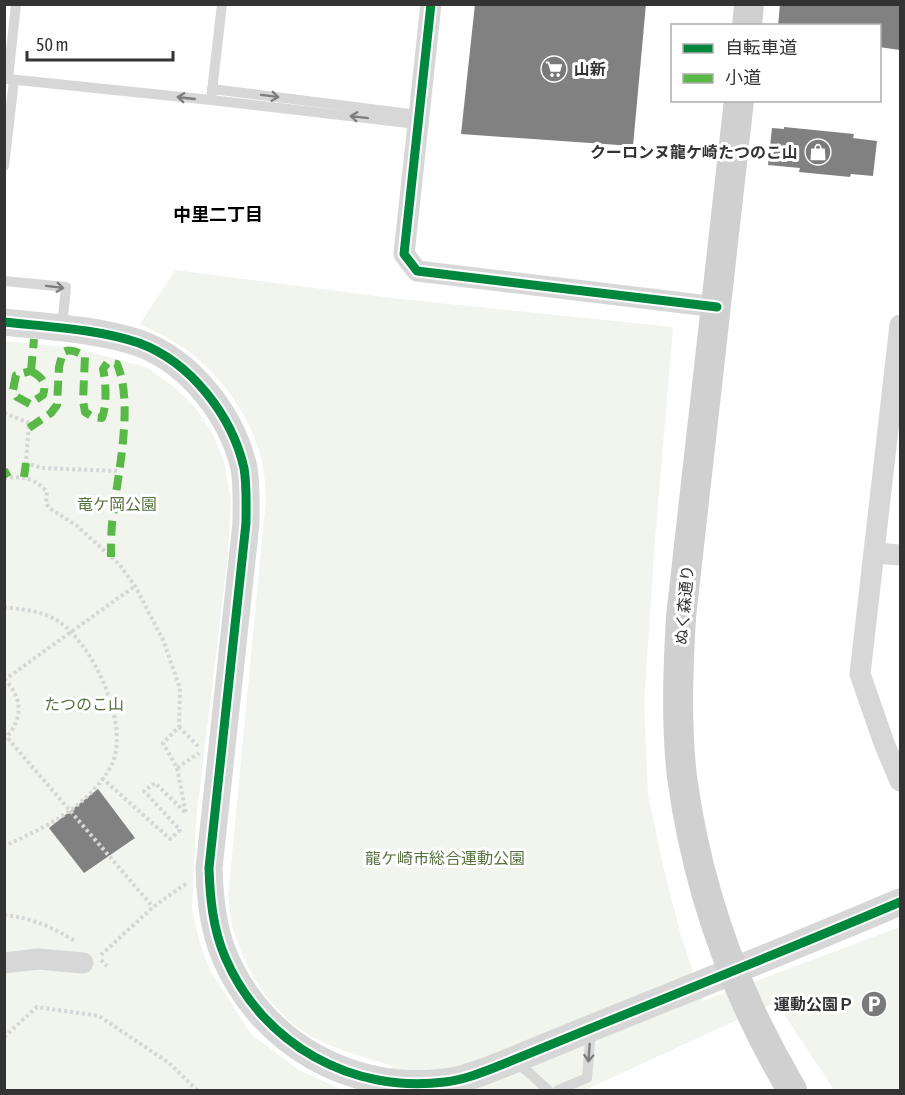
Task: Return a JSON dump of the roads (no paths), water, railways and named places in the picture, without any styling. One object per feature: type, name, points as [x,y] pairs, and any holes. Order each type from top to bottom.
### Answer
[{"type":"main road","points":[[747,24],[749,4]]},
{"type":"main road","name":"ぬく森通り","points":[[739,102],[681,617],[678,722],[682,775],[690,826],[710,908],[733,972],[757,1027],[792,1090]]},
{"type":"street","points":[[431,4],[404,254],[417,271],[717,307]]},
{"type":"street","points":[[4,322],[111,336],[141,344],[165,356],[184,370],[213,400],[232,432],[243,467],[247,490],[246,523],[209,868],[210,899],[224,956],[234,976],[255,1008],[271,1026],[303,1051],[319,1061],[378,1081],[415,1084],[446,1082],[474,1076],[900,902]]},
{"type":"street","points":[[900,325],[894,437],[874,553],[861,674],[892,739],[900,782]]},
{"type":"street","points":[[874,553],[900,555]]},
{"type":"street","points":[[4,963],[80,953]]},
{"type":"lane","points":[[4,166],[16,4]]},
{"type":"lane","points":[[212,94],[222,4]]},
{"type":"lane","points":[[11,80],[212,94],[418,119]]},
{"type":"lane","points":[[4,116],[11,80]]},
{"type":"lane","points":[[4,281],[66,287],[62,329]]},
{"type":"lane","points":[[558,1090],[587,1078],[591,1028]]},
{"type":"lane","points":[[514,1060],[548,1090]]},
{"type":"place","name":"山新","points":[[554,69]]},
{"type":"place","name":"クーロンヌ龍ケ崎たつのこ山","points":[[818,152]]},
{"type":"place","name":"運動公園Ｐ","points":[[874,1004]]},
{"type":"district","name":"中里二丁目","points":[[218,215]]},
{"type":"park label","name":"竜ケ岡公園","points":[[117,504]]},
{"type":"park label","name":"たつのこ山","points":[[84,704]]},
{"type":"park label","name":"龍ケ崎市総合運動公園","points":[[445,858]]}]
